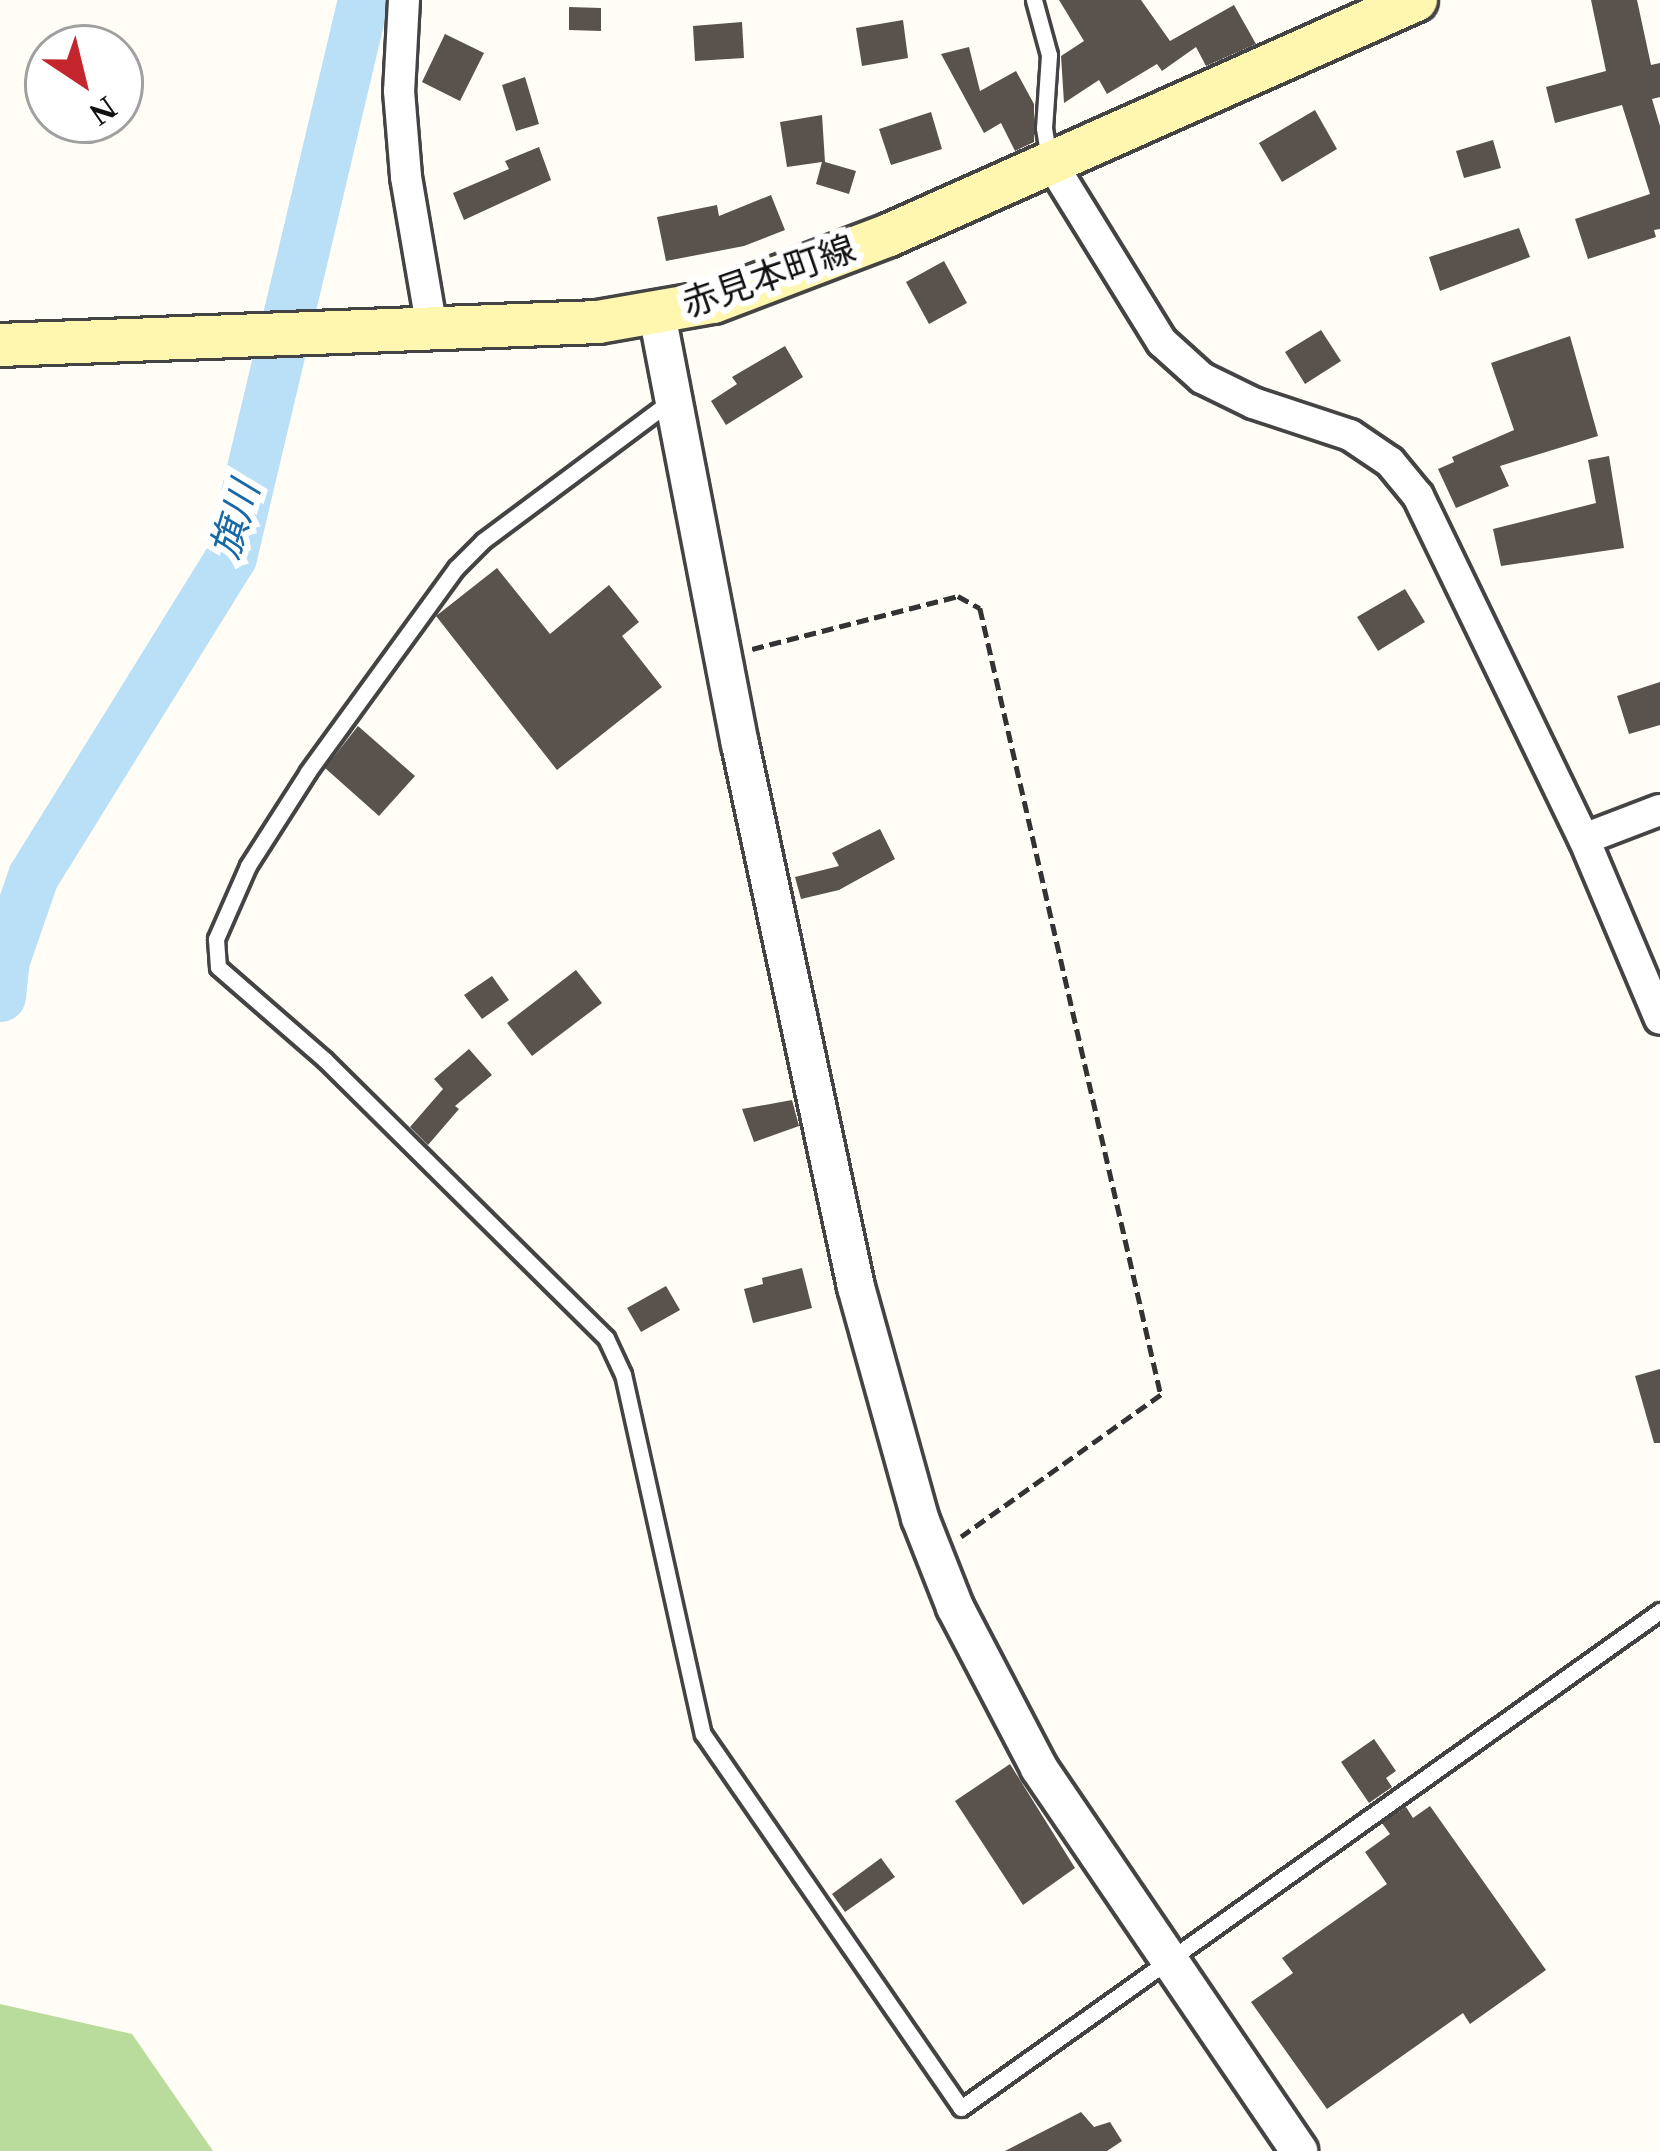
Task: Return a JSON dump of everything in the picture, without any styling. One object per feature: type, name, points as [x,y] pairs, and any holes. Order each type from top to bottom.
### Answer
[{"type":"main road","name":"赤見本町線","points":[[0,345],[598,322],[713,302],[828,262],[1416,0]]},
{"type":"street","points":[[404,0],[400,112],[416,330]]},
{"type":"street","points":[[1050,161],[1162,342],[1202,378],[1253,403],[1350,435],[1390,462],[1418,496],[1584,839],[1660,1019]]},
{"type":"street","points":[[657,314],[723,656],[856,1288],[895,1436],[935,1556],[955,1607],[1039,1768],[1299,2151]]},
{"type":"street","points":[[1584,839],[1660,810]]},
{"type":"lane","points":[[1034,0],[1049,55],[1044,128],[1050,161]]},
{"type":"lane","points":[[672,400],[483,541],[456,568],[308,772],[248,866],[216,939],[218,968],[325,1060],[606,1338],[623,1374],[703,1734],[961,2108],[1660,1611]]},
{"type":"path","points":[[723,656],[958,596],[980,608],[1161,1394],[935,1556]]},
{"type":"green space","points":[[0,2004],[132,2034],[213,2151],[0,2151]]},
{"type":"building","points":[[1059,0],[1141,0],[1170,41],[1234,5],[1256,44],[1206,66],[1196,47],[1162,71],[1157,64],[1107,94],[1099,80],[1064,103],[1061,56],[1084,41]]},
{"type":"building","points":[[1591,0],[1637,0],[1651,65],[1660,63],[1660,97],[1652,99],[1660,126],[1660,229],[1654,230],[1656,237],[1588,259],[1575,219],[1650,194],[1622,105],[1555,123],[1546,87],[1606,71]]},
{"type":"building","points":[[569,7],[601,8],[601,31],[569,30]]},
{"type":"building","points":[[903,20],[908,58],[862,66],[856,28]]},
{"type":"building","points":[[742,22],[744,58],[695,61],[693,26]]},
{"type":"building","points":[[445,34],[484,53],[460,101],[422,82]]},
{"type":"building","points":[[969,47],[980,91],[1016,71],[1034,104],[1034,142],[1015,151],[1001,123],[984,133],[941,54]]},
{"type":"building","points":[[525,77],[539,124],[516,131],[502,85]]},
{"type":"building","points":[[1315,110],[1337,149],[1282,182],[1259,143]]},
{"type":"building","points":[[931,112],[942,149],[891,165],[879,129]]},
{"type":"building","points":[[822,115],[825,162],[856,171],[849,194],[816,184],[822,162],[787,167],[780,122]]},
{"type":"building","points":[[1493,140],[1501,168],[1464,178],[1456,151]]},
{"type":"building","points":[[539,147],[551,180],[464,220],[453,193],[509,169],[505,161]]},
{"type":"building","points":[[771,195],[785,230],[744,246],[666,261],[657,217],[717,205],[719,216]]},
{"type":"building","points":[[1519,228],[1530,257],[1440,291],[1429,257]]},
{"type":"building","points":[[944,261],[967,303],[929,324],[906,282]]},
{"type":"building","points":[[1321,330],[1341,361],[1305,384],[1285,352]]},
{"type":"building","points":[[1570,336],[1598,436],[1500,466],[1509,486],[1456,508],[1438,469],[1454,462],[1452,457],[1514,430],[1491,363]]},
{"type":"building","points":[[785,346],[803,377],[726,425],[711,401],[737,384],[732,377]]},
{"type":"building","points":[[1609,456],[1624,548],[1501,566],[1493,529],[1596,503],[1588,460]]},
{"type":"building","points":[[497,568],[550,634],[609,585],[639,622],[622,636],[662,687],[557,770],[436,616]]},
{"type":"building","points":[[1405,589],[1425,622],[1378,651],[1357,617]]},
{"type":"building","points":[[1660,682],[1660,725],[1629,734],[1617,696]]},
{"type":"building","points":[[358,726],[415,776],[379,816],[325,768]]},
{"type":"building","points":[[880,829],[895,859],[839,890],[801,899],[795,877],[839,866],[832,853]]},
{"type":"building","points":[[576,970],[602,1003],[532,1056],[507,1023]]},
{"type":"building","points":[[492,976],[509,1000],[482,1019],[464,995]]},
{"type":"building","points":[[469,1049],[492,1075],[455,1106],[459,1109],[428,1145],[410,1127],[443,1089],[434,1079]]},
{"type":"building","points":[[792,1100],[799,1126],[754,1142],[742,1109]]},
{"type":"building","points":[[802,1268],[812,1308],[753,1323],[744,1289],[763,1284],[762,1278]]},
{"type":"building","points":[[666,1286],[680,1310],[641,1332],[627,1308]]},
{"type":"building","points":[[1660,1369],[1660,1443],[1654,1443],[1635,1376]]},
{"type":"building","points":[[1374,1739],[1396,1771],[1386,1778],[1392,1787],[1369,1803],[1341,1762]]},
{"type":"building","points":[[1010,1764],[1075,1868],[1023,1905],[955,1801]]},
{"type":"building","points":[[1430,1806],[1546,1970],[1470,2024],[1463,2013],[1327,2109],[1251,2002],[1293,1973],[1282,1958],[1387,1884],[1365,1852],[1390,1834],[1382,1823],[1406,1807],[1413,1818]]},
{"type":"building","points":[[881,1858],[895,1877],[845,1912],[832,1894]]},
{"type":"building","points":[[1081,2112],[1094,2127],[1110,2122],[1122,2141],[1107,2151],[1005,2151]]},
{"type":"waterway","name":"旗川","points":[[0,996],[4,960],[33,876],[231,557],[363,0]]}]
